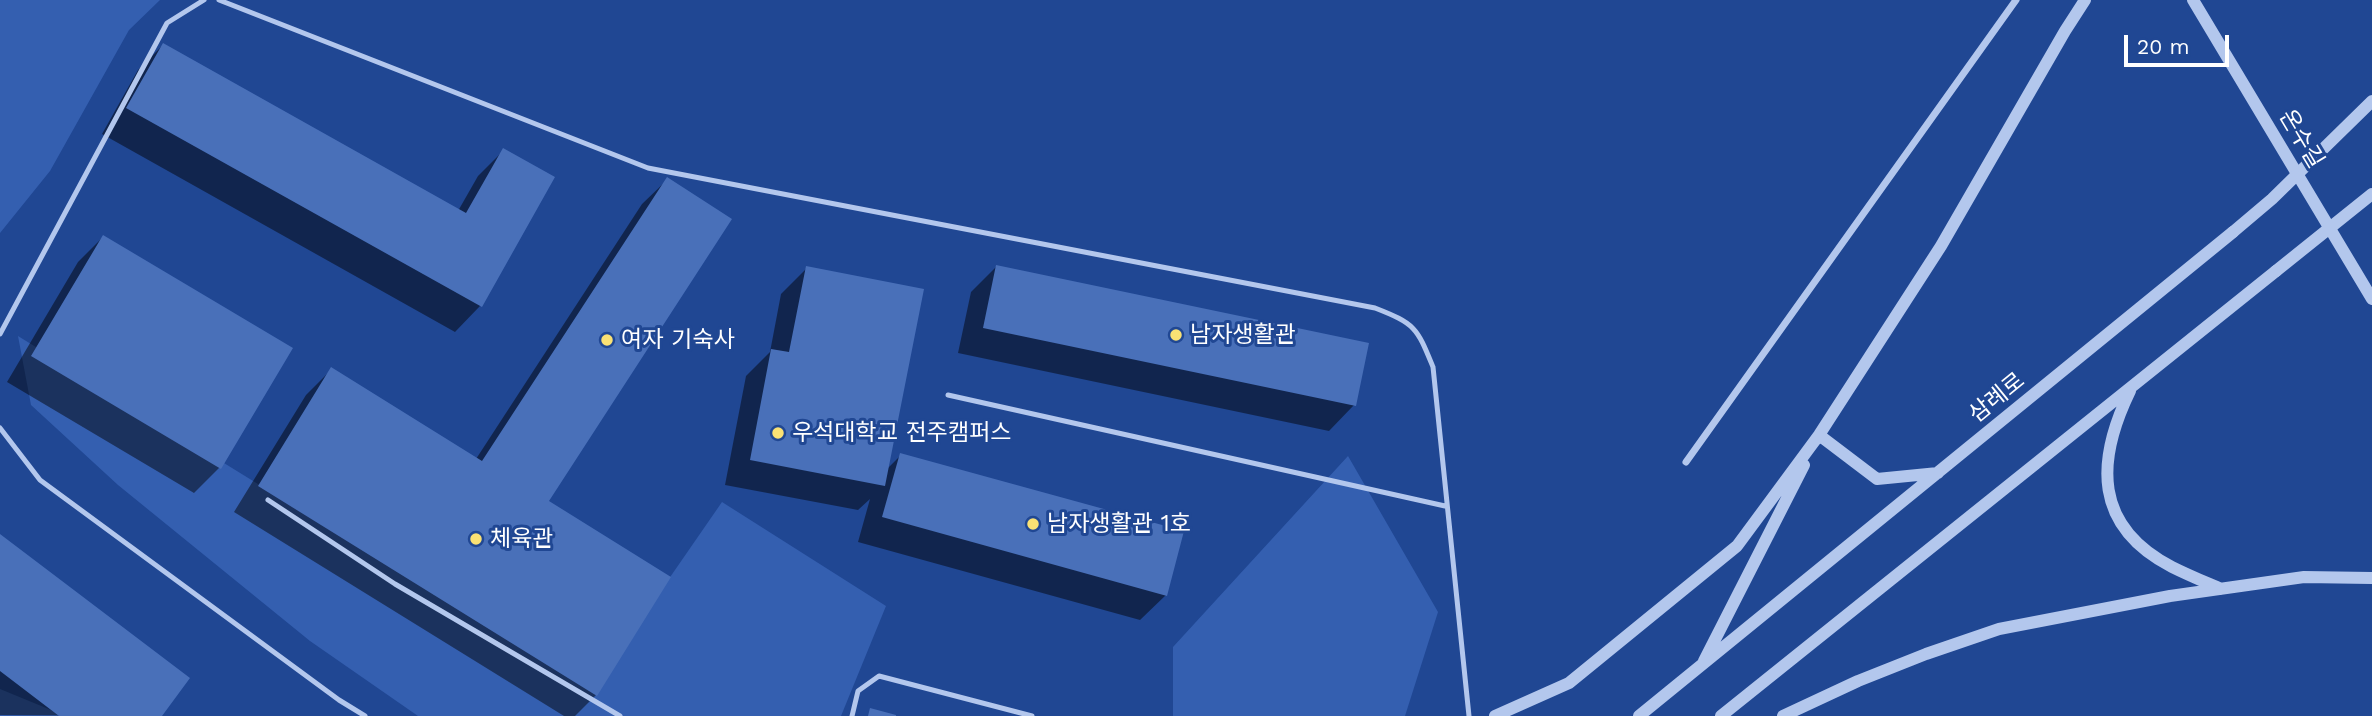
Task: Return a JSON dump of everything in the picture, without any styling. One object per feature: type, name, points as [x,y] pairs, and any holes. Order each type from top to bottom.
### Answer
[{"type":"street","points":[[1686,462],[2015,0]]},
{"type":"street","points":[[1495,716],[1569,683],[1737,546],[1819,435],[1941,246],[2064,31],[2085,0]]},
{"type":"street","name":"온수길","points":[[2193,0],[2372,299]]},
{"type":"street","name":"삼례로","points":[[1639,716],[2272,199],[2372,101]]},
{"type":"street","points":[[1721,716],[2372,194]]},
{"type":"street","points":[[2133,386],[2117,419],[2110,443],[2106,473],[2109,499],[2124,530],[2145,550],[2170,566],[2222,589]]},
{"type":"street","points":[[1819,435],[1877,479],[1938,473]]},
{"type":"street","points":[[1703,664],[1819,435]]},
{"type":"street","points":[[1783,716],[1858,681],[1999,629],[2170,596],[2304,577],[2372,578]]},
{"type":"lane","points":[[0,334],[167,23],[204,0]]},
{"type":"lane","points":[[219,0],[648,168],[1376,308],[1403,319],[1420,335],[1433,367],[1469,716]]},
{"type":"lane","points":[[948,395],[1446,506]]},
{"type":"lane","points":[[0,428],[40,480],[339,700],[365,716]]},
{"type":"lane","points":[[268,500],[395,584],[620,716]]},
{"type":"lane","points":[[852,716],[858,691],[879,676],[1032,716]]},
{"type":"shaded area","points":[[0,0],[160,0],[129,30],[50,171],[0,233]]},
{"type":"shaded area","points":[[18,336],[592,690],[722,502],[886,606],[841,716],[418,716],[310,641],[118,485],[31,405]]},
{"type":"shaded area","points":[[1348,456],[1438,612],[1405,716],[1173,716],[1173,647]]},
{"type":"shaded area","points":[[0,689],[51,710],[60,716],[0,716]]},
{"type":"building","points":[[163,43],[466,213],[503,148],[555,177],[482,307],[126,108]]},
{"type":"building","name":"체육관","points":[[667,177],[732,219],[549,501],[671,577],[597,696],[258,486],[331,367],[482,461]]},
{"type":"building","points":[[103,235],[293,348],[221,469],[31,356]]},
{"type":"building","name":"남자생활관","points":[[996,265],[1369,343],[1356,406],[983,328]]},
{"type":"building","points":[[806,266],[924,289],[885,486],[750,460],[771,349],[789,352]]},
{"type":"building","name":"남자생활관 1호","points":[[900,453],[1184,531],[1167,596],[882,517]]},
{"type":"building","points":[[0,534],[190,678],[162,716],[59,716],[0,671]]},
{"type":"building","points":[[870,708],[896,715],[896,716],[868,716]]},
{"type":"place","name":"남자생활관","points":[[1176,335]]},
{"type":"place","name":"여자 기숙사","points":[[607,340]]},
{"type":"place","name":"우석대학교 전주캠퍼스","points":[[778,433]]},
{"type":"place","name":"남자생활관 1호","points":[[1033,524]]},
{"type":"place","name":"체육관","points":[[476,539]]}]
